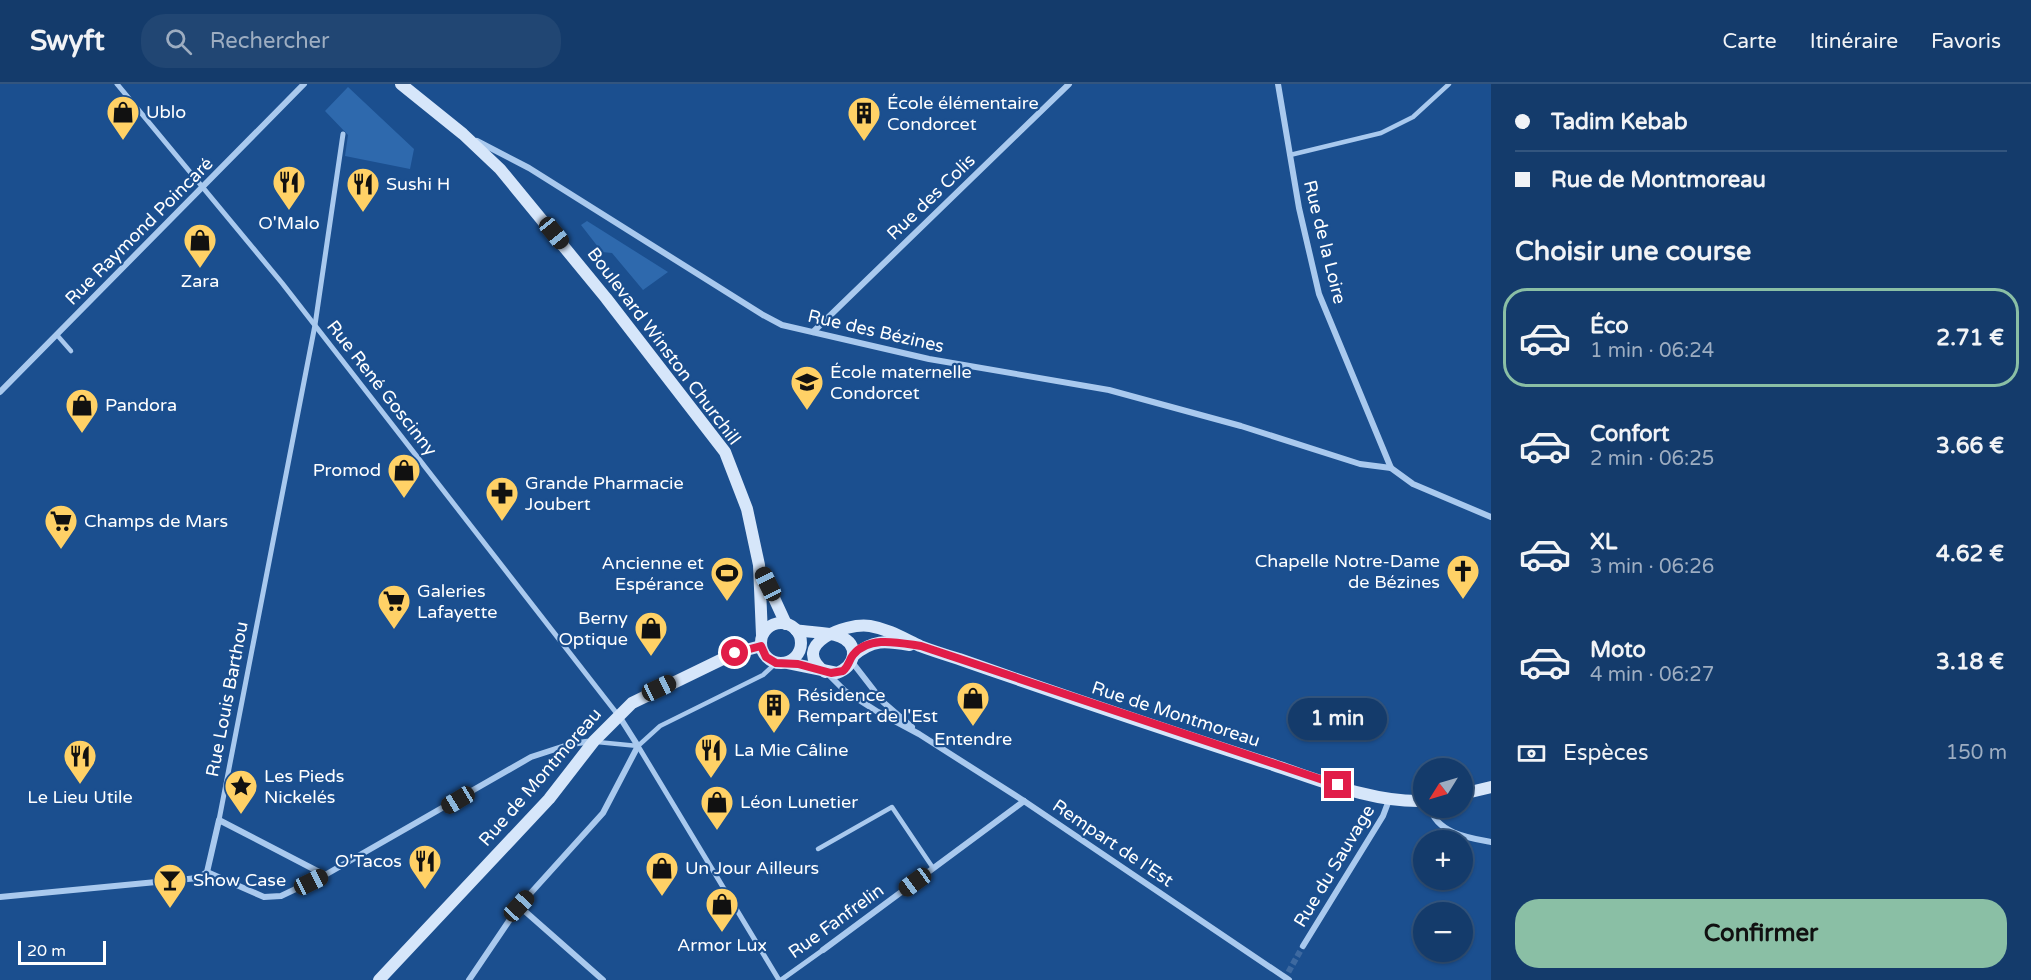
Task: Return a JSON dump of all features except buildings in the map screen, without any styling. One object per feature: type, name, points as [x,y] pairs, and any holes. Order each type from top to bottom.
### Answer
[{"type":"main road","name":"Boulevard Winston Churchill","points":[[401,84],[463,134],[500,169],[725,452],[747,509],[759,566],[762,641]]},
{"type":"main road","name":"Boulevard Winston Churchill","points":[[411,84],[419,98]]},
{"type":"main road","name":"Boulevard Winston Churchill","points":[[759,566],[791,627]]},
{"type":"main road","name":"Rue de Montmoreau","points":[[827,635],[845,627],[865,625],[884,628],[921,646],[1136,720],[1389,800],[1413,801]]},
{"type":"main road","points":[[771,626],[791,627],[827,635],[834,634],[845,639],[852,658],[843,671],[831,673],[782,663],[766,657],[762,641],[771,626]]},
{"type":"main road","points":[[782,663],[794,660],[801,649],[800,635],[791,627]]},
{"type":"main road","points":[[825,672],[813,656],[817,643],[827,635]]},
{"type":"main road","name":"Rue de Montmoreau","points":[[379,980],[549,799],[594,741],[618,715],[632,703],[659,688],[762,641]]},
{"type":"main road","name":"Rue de Montmoreau","points":[[852,658],[868,644],[887,642],[921,646]]},
{"type":"main road","points":[[1473,791],[1491,787]]},
{"type":"street","name":"Rue René Goscinny","points":[[117,84],[315,325],[618,715]]},
{"type":"street","name":"Rue des Colis","points":[[813,332],[1069,84]]},
{"type":"street","name":"Rue de la Loire","points":[[1278,84],[1290,155],[1319,294],[1391,468]]},
{"type":"street","name":"Rue Raymond Poincaré","points":[[0,392],[203,189],[301,86]]},
{"type":"street","name":"Rue des Bézines","points":[[463,134],[529,168],[782,325],[929,359],[1110,390],[1241,426],[1360,464],[1391,468],[1413,484],[1491,517]]},
{"type":"street","name":"Rue Louis Barthou","points":[[207,872],[315,325],[343,135]]},
{"type":"street","name":"Rempart de l'Est","points":[[852,658],[883,702],[919,734]]},
{"type":"street","name":"Rempart de l'Est","points":[[825,672],[862,702],[919,734],[1024,801],[1289,980]]},
{"type":"street","points":[[618,715],[780,980]]},
{"type":"street","points":[[0,897],[198,878],[207,872],[264,897],[282,896],[325,875],[531,757],[571,744],[594,741]]},
{"type":"street","points":[[469,980],[519,906],[603,813],[638,746]]},
{"type":"street","name":"Rue du Sauvage","points":[[1303,946],[1383,816],[1389,800]]},
{"type":"street","name":"Rue Fanfrelin","points":[[780,980],[1024,801]]},
{"type":"street","points":[[1435,818],[1461,836],[1491,842]]},
{"type":"street","points":[[219,820],[325,875]]},
{"type":"street","points":[[519,906],[603,980]]},
{"type":"lane","points":[[1290,155],[1381,133],[1413,117],[1449,84]]},
{"type":"lane","points":[[57,335],[71,351]]},
{"type":"lane","points":[[594,741],[638,746],[660,726],[763,675],[782,663]]},
{"type":"lane","points":[[818,849],[892,807],[933,868]]},
{"type":"shaded area","points":[[348,87],[414,149],[410,169],[345,156],[348,135],[325,111]]},
{"type":"shaded area","points":[[587,221],[668,272],[643,290],[612,253],[602,252],[581,225]]},
{"type":"tunnel","points":[[1284,980],[1303,946]]},
{"type":"place","name":"Ublo","points":[[123,141]]},
{"type":"place","name":"École élémentaire Condorcet","points":[[864,142]]},
{"type":"place","name":"O'Malo","points":[[289,211]]},
{"type":"place","name":"Sushi H","points":[[363,213]]},
{"type":"place","name":"Zara","points":[[200,269]]},
{"type":"place","name":"École maternelle Condorcet","points":[[807,411]]},
{"type":"place","name":"Pandora","points":[[82,434]]},
{"type":"place","name":"Promod","points":[[404,499]]},
{"type":"place","name":"Grande Pharmacie Joubert","points":[[502,522]]},
{"type":"place","name":"Champs de Mars","points":[[61,550]]},
{"type":"place","name":"Chapelle Notre-Dame de Bézines","points":[[1463,600]]},
{"type":"place","name":"Ancienne et Espérance","points":[[727,602]]},
{"type":"place","name":"Galeries Lafayette","points":[[394,630]]},
{"type":"place","name":"Berny Optique","points":[[651,657]]},
{"type":"place","name":"Entendre","points":[[973,727]]},
{"type":"place","name":"Résidence Rempart de l'Est","points":[[774,734]]},
{"type":"place","name":"La Mie Câline","points":[[711,779]]},
{"type":"place","name":"Le Lieu Utile","points":[[80,785]]},
{"type":"place","name":"Les Pieds Nickelés","points":[[241,815]]},
{"type":"place","name":"Léon Lunetier","points":[[717,831]]},
{"type":"place","name":"O'Tacos","points":[[425,890]]},
{"type":"place","name":"Un Jour Ailleurs","points":[[662,897]]},
{"type":"place","name":"Show Case","points":[[170,909]]},
{"type":"place","name":"Armor Lux","points":[[722,933]]},
{"type":"route","points":[[735,653],[761,646],[762,652],[770,661],[798,664],[837,673],[848,667],[853,656],[868,644],[887,642],[921,646],[1136,720],[1338,785]]}]
